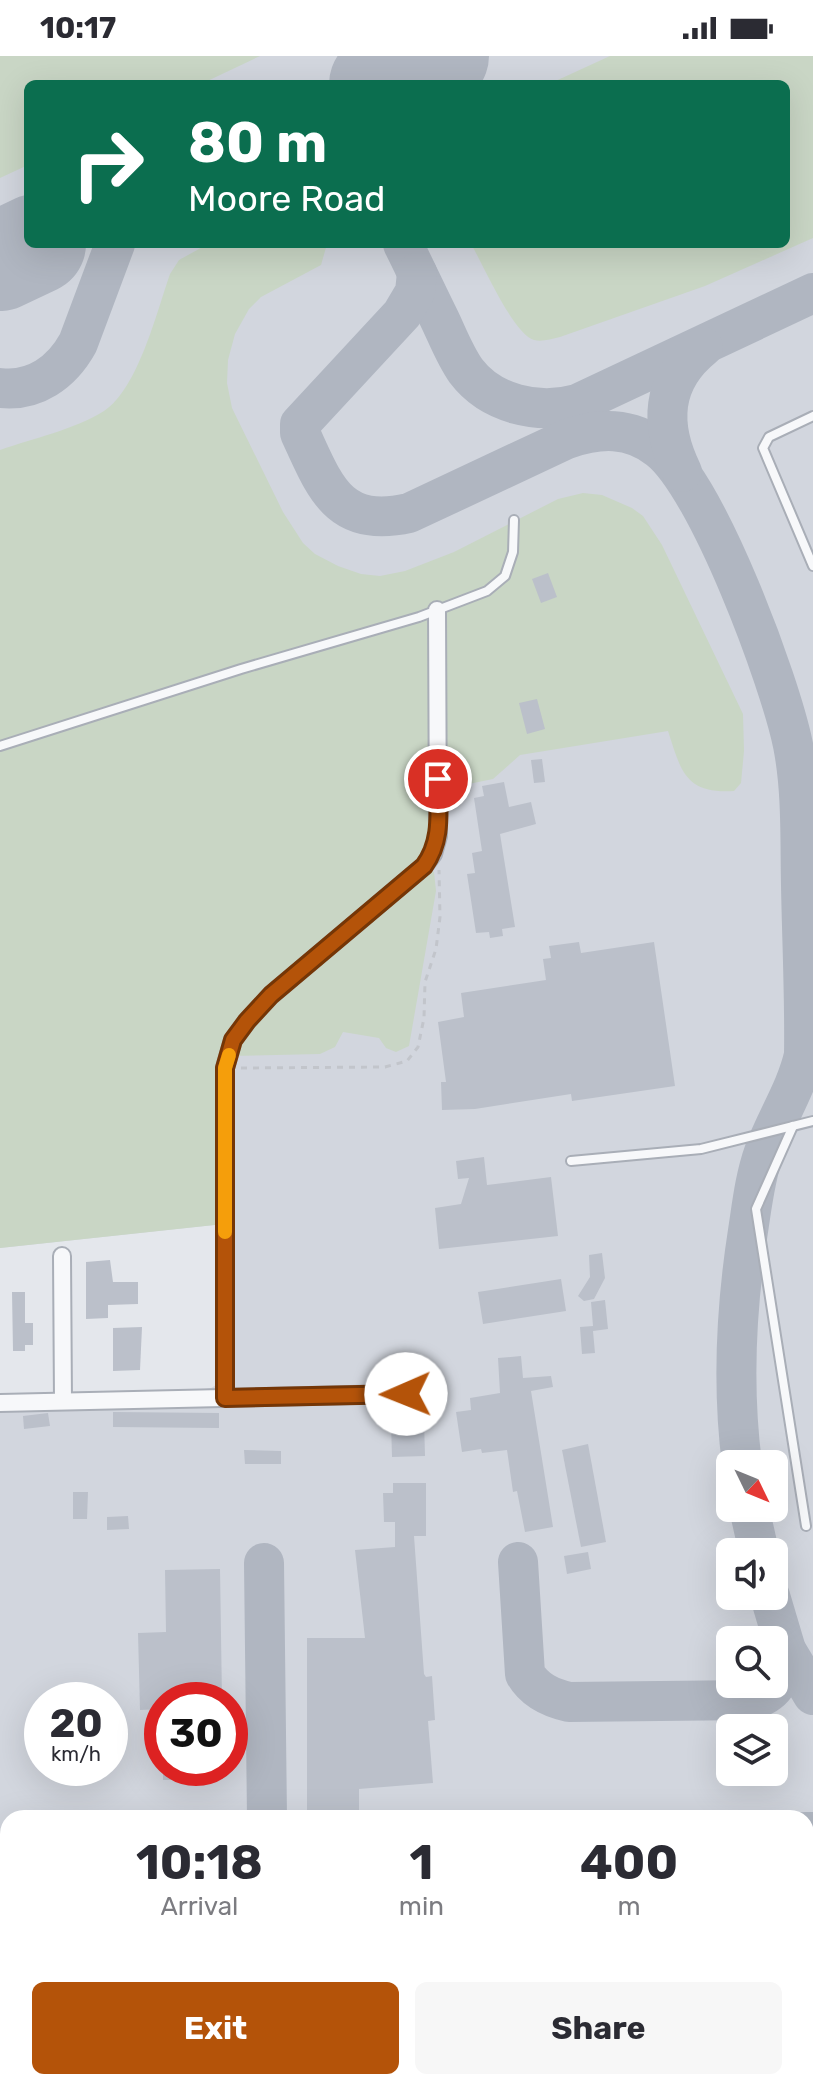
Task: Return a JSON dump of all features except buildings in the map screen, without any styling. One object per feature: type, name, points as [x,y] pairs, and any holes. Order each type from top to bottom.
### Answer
[{"type":"street","points":[[225,1398],[225,1068],[233,1040],[263,1004],[424,866],[433,854],[438,836],[437,610]]},
{"type":"street","points":[[62,1256],[63,1401]]},
{"type":"street","points":[[0,1403],[436,1393]]},
{"type":"lane","points":[[813,416],[769,437],[763,448],[813,566]]},
{"type":"lane","points":[[0,746],[437,610],[487,591],[505,576],[513,552],[514,520]]},
{"type":"lane","points":[[571,1161],[701,1149],[813,1121]]},
{"type":"lane","points":[[793,1126],[756,1209],[806,1526]]},
{"type":"path","points":[[225,1068],[385,1067],[407,1061],[418,1047],[424,1018],[425,982],[436,949],[440,917],[439,863]]},
{"type":"shaded area","points":[[0,56],[813,56],[813,1810],[0,1810],[0,1405],[199,1390],[218,1384],[223,1224],[0,1248]]},
{"type":"green space","points":[[0,56],[260,56],[209,80],[24,80],[24,167],[0,178]]},
{"type":"green space","points":[[610,56],[813,56],[813,238],[705,286],[560,337],[534,340],[526,335],[508,312],[473,248],[790,248],[790,80],[558,80]]},
{"type":"green space","points":[[201,248],[326,248],[321,265],[261,297],[249,309],[235,334],[228,360],[227,383],[232,408],[283,512],[303,543],[315,554],[361,574],[380,576],[405,571],[454,552],[558,499],[583,493],[602,495],[643,516],[662,545],[743,714],[741,783],[734,791],[705,789],[695,784],[682,768],[668,731],[520,755],[493,779],[449,788],[438,836],[424,866],[434,872],[436,891],[409,1046],[396,1052],[386,1048],[379,1038],[343,1032],[335,1047],[320,1054],[229,1056],[224,1224],[0,1248],[0,450],[79,423],[104,411],[116,400],[127,386],[145,348],[170,274],[179,260]]},
{"type":"taxiway","points":[[404,80],[435,58]]},
{"type":"taxiway","points":[[0,237],[24,233]]},
{"type":"taxiway","points":[[0,388],[25,387],[36,383],[64,363],[78,343],[114,248]]},
{"type":"taxiway","points":[[405,248],[466,371],[488,392],[531,407],[577,404],[813,293]]},
{"type":"taxiway","points":[[417,273],[415,292],[402,314],[300,424],[300,433],[318,471],[337,499],[350,509],[366,515],[409,513],[567,439],[603,431],[637,436],[659,449],[678,470],[699,502],[740,587],[786,715],[796,762],[799,797],[804,1055],[764,1152],[751,1211],[737,1347],[741,1450]]},
{"type":"taxiway","points":[[682,472],[670,437],[668,405],[679,374],[703,347]]},
{"type":"taxiway","points":[[752,1522],[756,1538]]},
{"type":"taxiway","points":[[518,1562],[525,1674],[544,1693],[569,1702],[757,1698]]},
{"type":"taxiway","points":[[264,1563],[267,1810]]},
{"type":"taxiway","points":[[774,1610],[786,1650],[813,1695]]},
{"type":"runway","points":[[388,80],[439,56]]},
{"type":"runway","points":[[0,261],[28,248]]},
{"type":"slow traffic","points":[[225,1232],[225,1068],[229,1055]]},
{"type":"route","points":[[406,1394],[225,1398],[225,1068],[233,1040],[271,995],[424,866],[433,854],[438,836],[438,779]]}]
